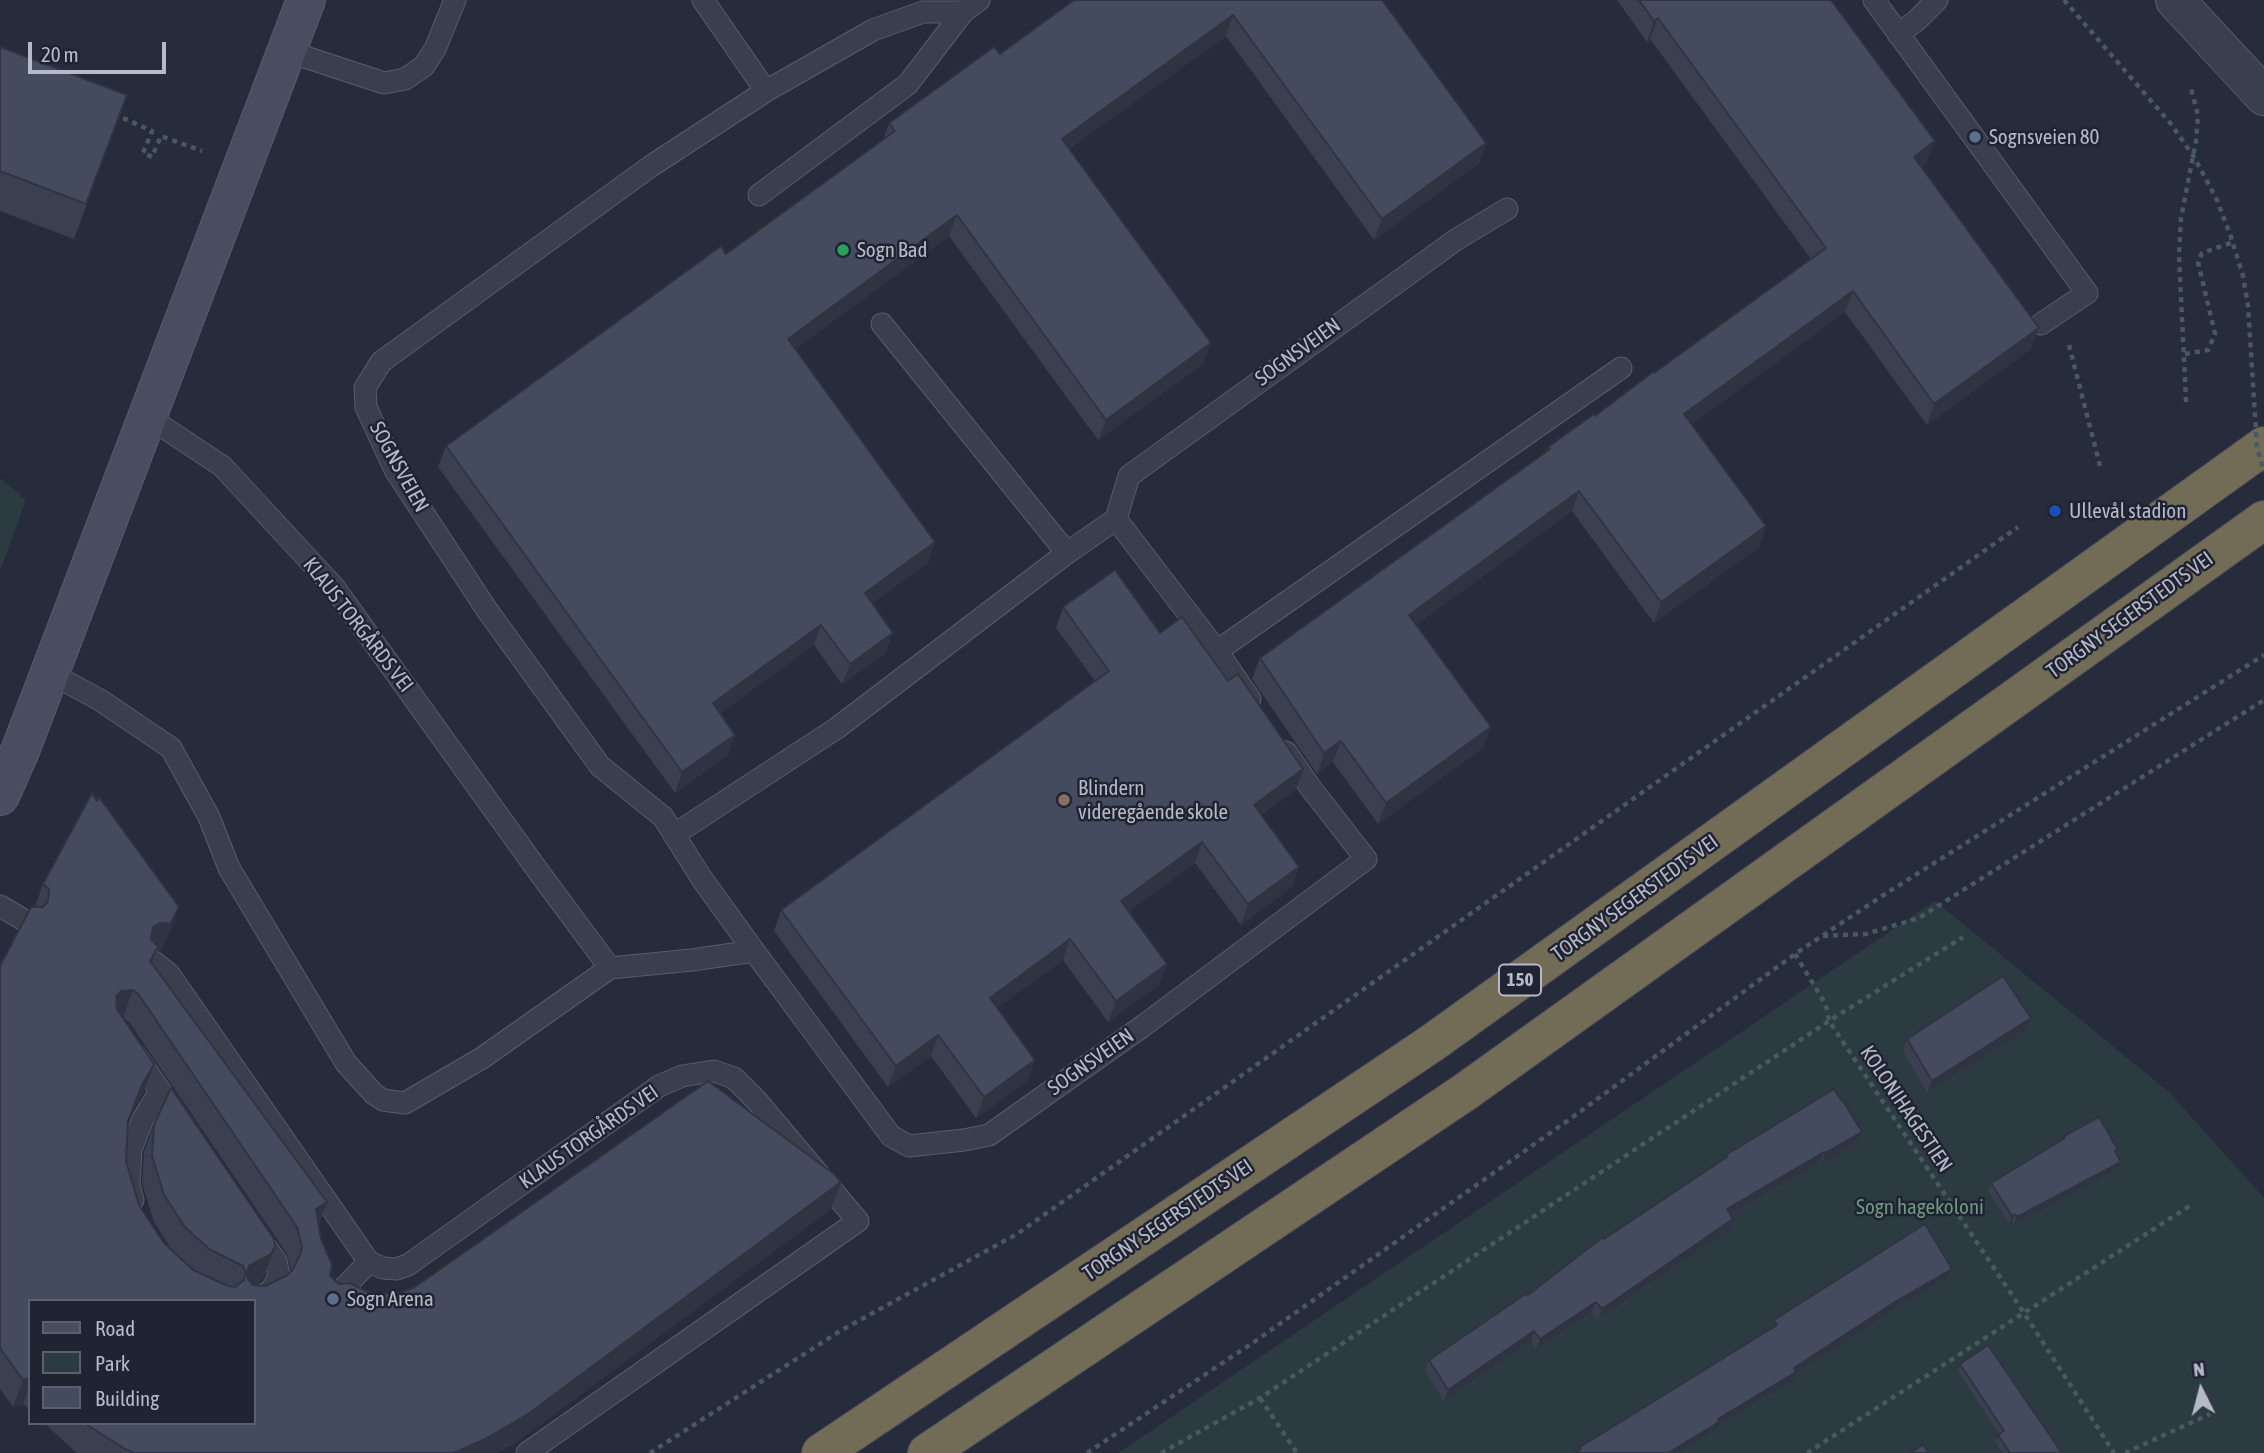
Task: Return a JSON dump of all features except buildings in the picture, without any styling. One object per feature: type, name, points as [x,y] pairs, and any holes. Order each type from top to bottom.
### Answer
[{"type":"highway","points":[[2206,487],[2264,423]]},
{"type":"highway","name":"TORGNY SEGERSTEDTS VEI","points":[[821,1453],[1432,1043],[2264,446]]},
{"type":"highway","name":"TORGNY SEGERSTEDTS VEI","points":[[927,1453],[1465,1092],[2258,525]]},
{"type":"main road","points":[[0,796],[50,673],[306,0]]},
{"type":"street","points":[[2175,0],[2264,96]]},
{"type":"lane","points":[[287,51],[384,83],[405,79],[424,66],[435,49],[455,0]]},
{"type":"lane","points":[[703,0],[766,91]]},
{"type":"lane","points":[[1874,0],[2087,293],[2041,324]]},
{"type":"lane","points":[[1898,34],[1937,0]]},
{"type":"lane","name":"SOGNSVEIEN","points":[[971,6],[923,12],[873,30],[766,91],[650,166],[381,362],[365,388],[366,407],[395,470],[488,610],[600,766],[663,817],[702,879],[891,1136],[909,1146],[989,1135],[1143,1026],[1366,859],[1310,787],[1217,651],[1116,519],[1129,476],[1457,239],[1507,209]]},
{"type":"lane","name":"SOGNSVEIEN","points":[[759,195],[908,84],[971,6]]},
{"type":"lane","points":[[883,324],[1067,553]]},
{"type":"lane","points":[[1217,651],[1621,369]]},
{"type":"lane","name":"KLAUS TORGÅRDS VEI","points":[[148,417],[222,466],[334,587],[610,968]]},
{"type":"lane","points":[[675,834],[837,728],[1067,553],[1116,519]]},
{"type":"lane","points":[[50,673],[100,700],[171,748],[209,817],[229,869],[345,1063],[383,1100],[405,1104],[482,1058],[610,968],[754,951]]},
{"type":"lane","points":[[0,906],[27,922]]},
{"type":"lane","points":[[154,962],[169,974],[369,1262],[333,1299]]},
{"type":"lane","points":[[125,1039],[191,1136]]},
{"type":"lane","name":"KLAUS TORGÅRDS VEI","points":[[369,1262],[383,1268],[396,1269],[408,1265],[659,1086],[682,1076],[714,1071],[734,1078],[757,1101],[858,1221],[527,1453]]},
{"type":"lane","points":[[138,1217],[129,1185],[131,1149],[143,1119],[160,1091]]},
{"type":"lane","points":[[245,1216],[276,1261],[279,1276],[271,1291],[254,1299]]},
{"type":"path","points":[[2064,0],[2179,135],[2217,200],[2243,276],[2248,306],[2256,434],[2264,472]]},
{"type":"path","points":[[2186,402],[2179,255],[2180,218],[2196,141],[2198,115],[2190,85]]},
{"type":"path","points":[[106,110],[152,131],[143,153],[152,157],[161,135],[202,151]]},
{"type":"path","points":[[2185,354],[2208,349],[2215,334],[2198,262],[2202,253],[2233,242]]},
{"type":"path","points":[[2060,311],[2100,466]]},
{"type":"path","points":[[650,1453],[840,1331],[1017,1234],[2018,527]]},
{"type":"path","points":[[1087,1453],[1254,1342],[1559,1127],[1795,954],[1882,896],[2264,655]]},
{"type":"path","points":[[1822,936],[1866,934],[1919,918],[2264,699]]},
{"type":"path","points":[[1164,1452],[1260,1398],[1829,1021],[1963,937]]},
{"type":"path","name":"KOLONIHAGESTIEN","points":[[1795,954],[1826,1005],[1829,1021],[2114,1453]]},
{"type":"path","points":[[1807,1453],[2191,1205]]},
{"type":"path","points":[[1260,1398],[1297,1453]]},
{"type":"path","points":[[2125,1453],[2210,1414]]},
{"type":"green space","points":[[0,478],[26,500],[0,571]]},
{"type":"green space","name":"Sogn hagekoloni","points":[[1935,901],[2169,1092],[2264,1198],[2264,1453],[1118,1453]]},
{"type":"place","name":"Sognsveien 80","points":[[1975,137]]},
{"type":"place","name":"Sogn Bad","points":[[843,250]]},
{"type":"place","name":"Ullevål stadion","points":[[2055,511]]},
{"type":"place","name":"Blindern videregående skole","points":[[1064,800]]},
{"type":"place","name":"Sogn Arena","points":[[333,1299]]}]
